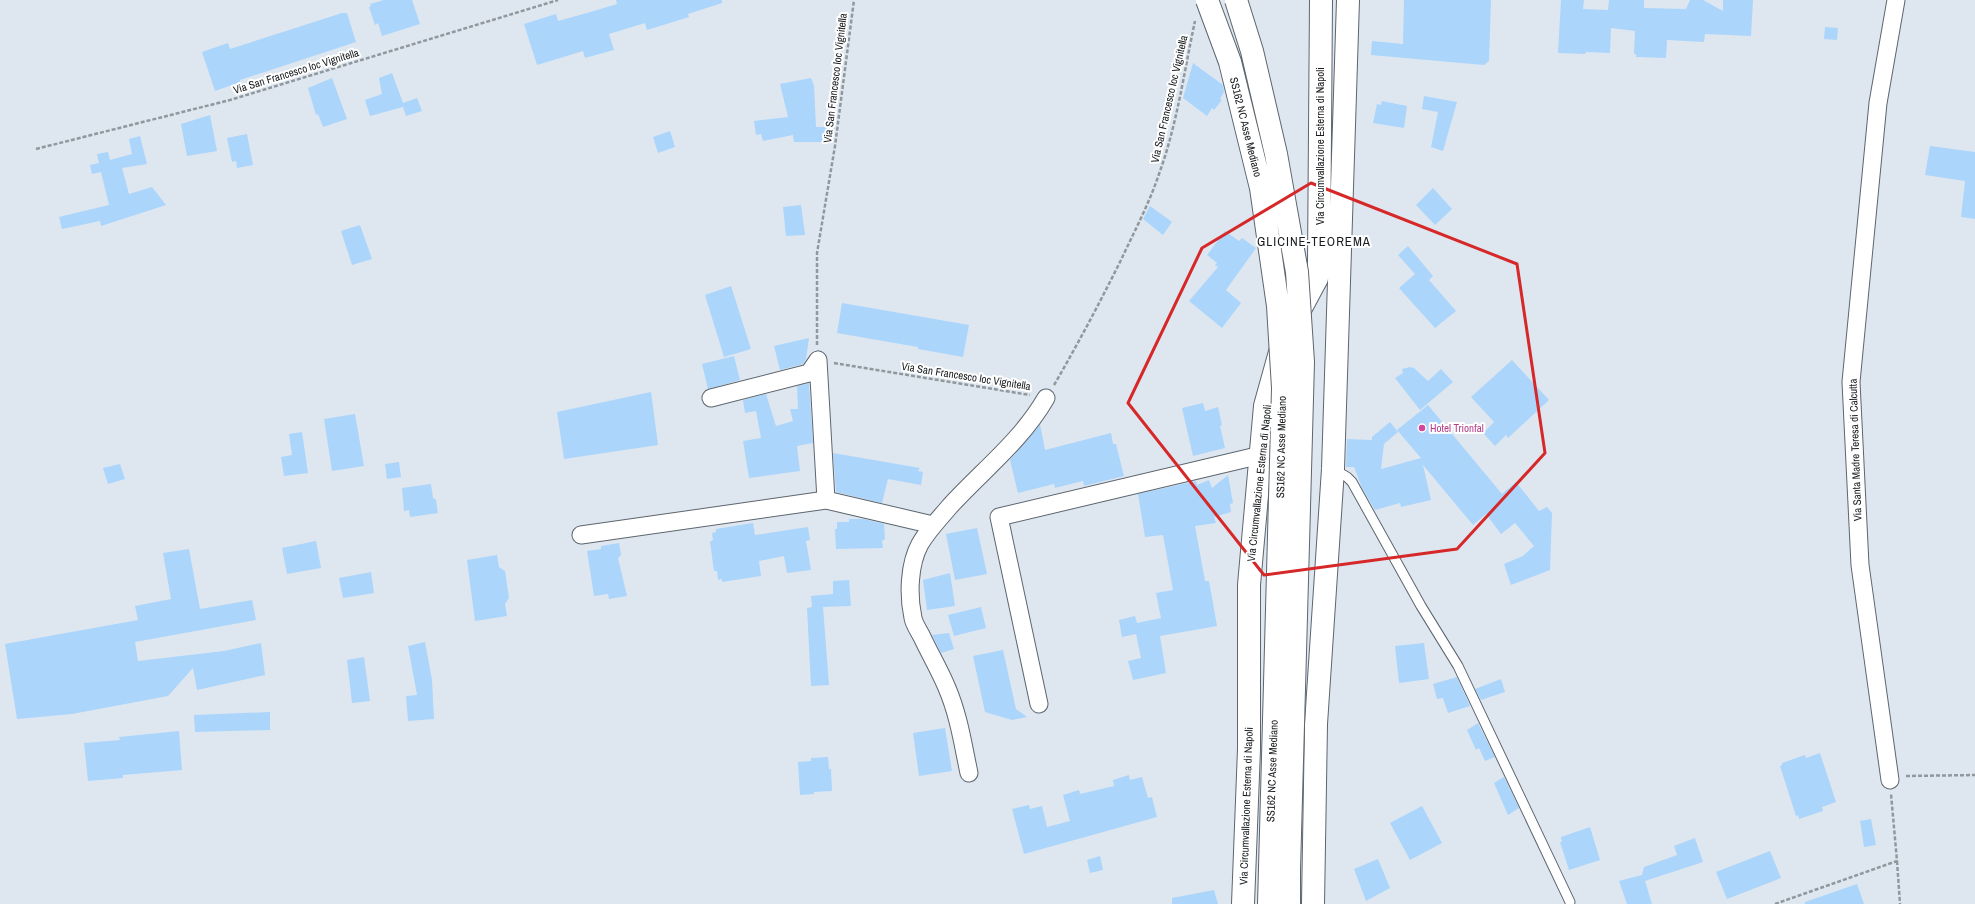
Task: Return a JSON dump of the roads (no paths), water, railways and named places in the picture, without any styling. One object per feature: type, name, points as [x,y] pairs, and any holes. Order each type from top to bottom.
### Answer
[{"type":"main road","name":"SS162 NC Asse Mediano","points":[[1236,0],[1252,51],[1276,154],[1296,272],[1303,362],[1279,869],[1269,904]]},
{"type":"main road","name":"Via Circumvallazione Esterna di Napoli","points":[[1243,904],[1249,750],[1249,585],[1265,406],[1276,363],[1290,328],[1317,278],[1319,262],[1321,0]]},
{"type":"main road","name":"Via Circumvallazione Esterna di Napoli","points":[[1313,904],[1316,724],[1333,469],[1348,0]]},
{"type":"main road","name":"SS162 NC Asse Mediano","points":[[1202,7],[1230,62],[1261,188],[1278,306],[1283,388],[1279,869],[1289,904]]},
{"type":"street","name":"Via Santa Madre Teresa di Calcutta","points":[[1890,780],[1860,565],[1851,382],[1878,103],[1896,0]]},
{"type":"street","points":[[711,398],[810,373],[818,360],[826,500]]},
{"type":"street","points":[[969,773],[957,713],[947,688],[913,620],[911,606],[911,581],[914,561],[920,544],[933,525],[970,484],[1023,432],[1035,418],[1046,398]]},
{"type":"street","points":[[1038,704],[999,516],[1261,455]]},
{"type":"street","points":[[581,535],[826,500],[933,525]]},
{"type":"lane","points":[[1333,469],[1347,477],[1352,482],[1421,606],[1458,666],[1570,902]]},
{"type":"place","name":"Hotel Trionfal","points":[[1422,428]]},
{"type":"district","name":"GLICINE-TEOREMA","points":[[1314,241]]}]
